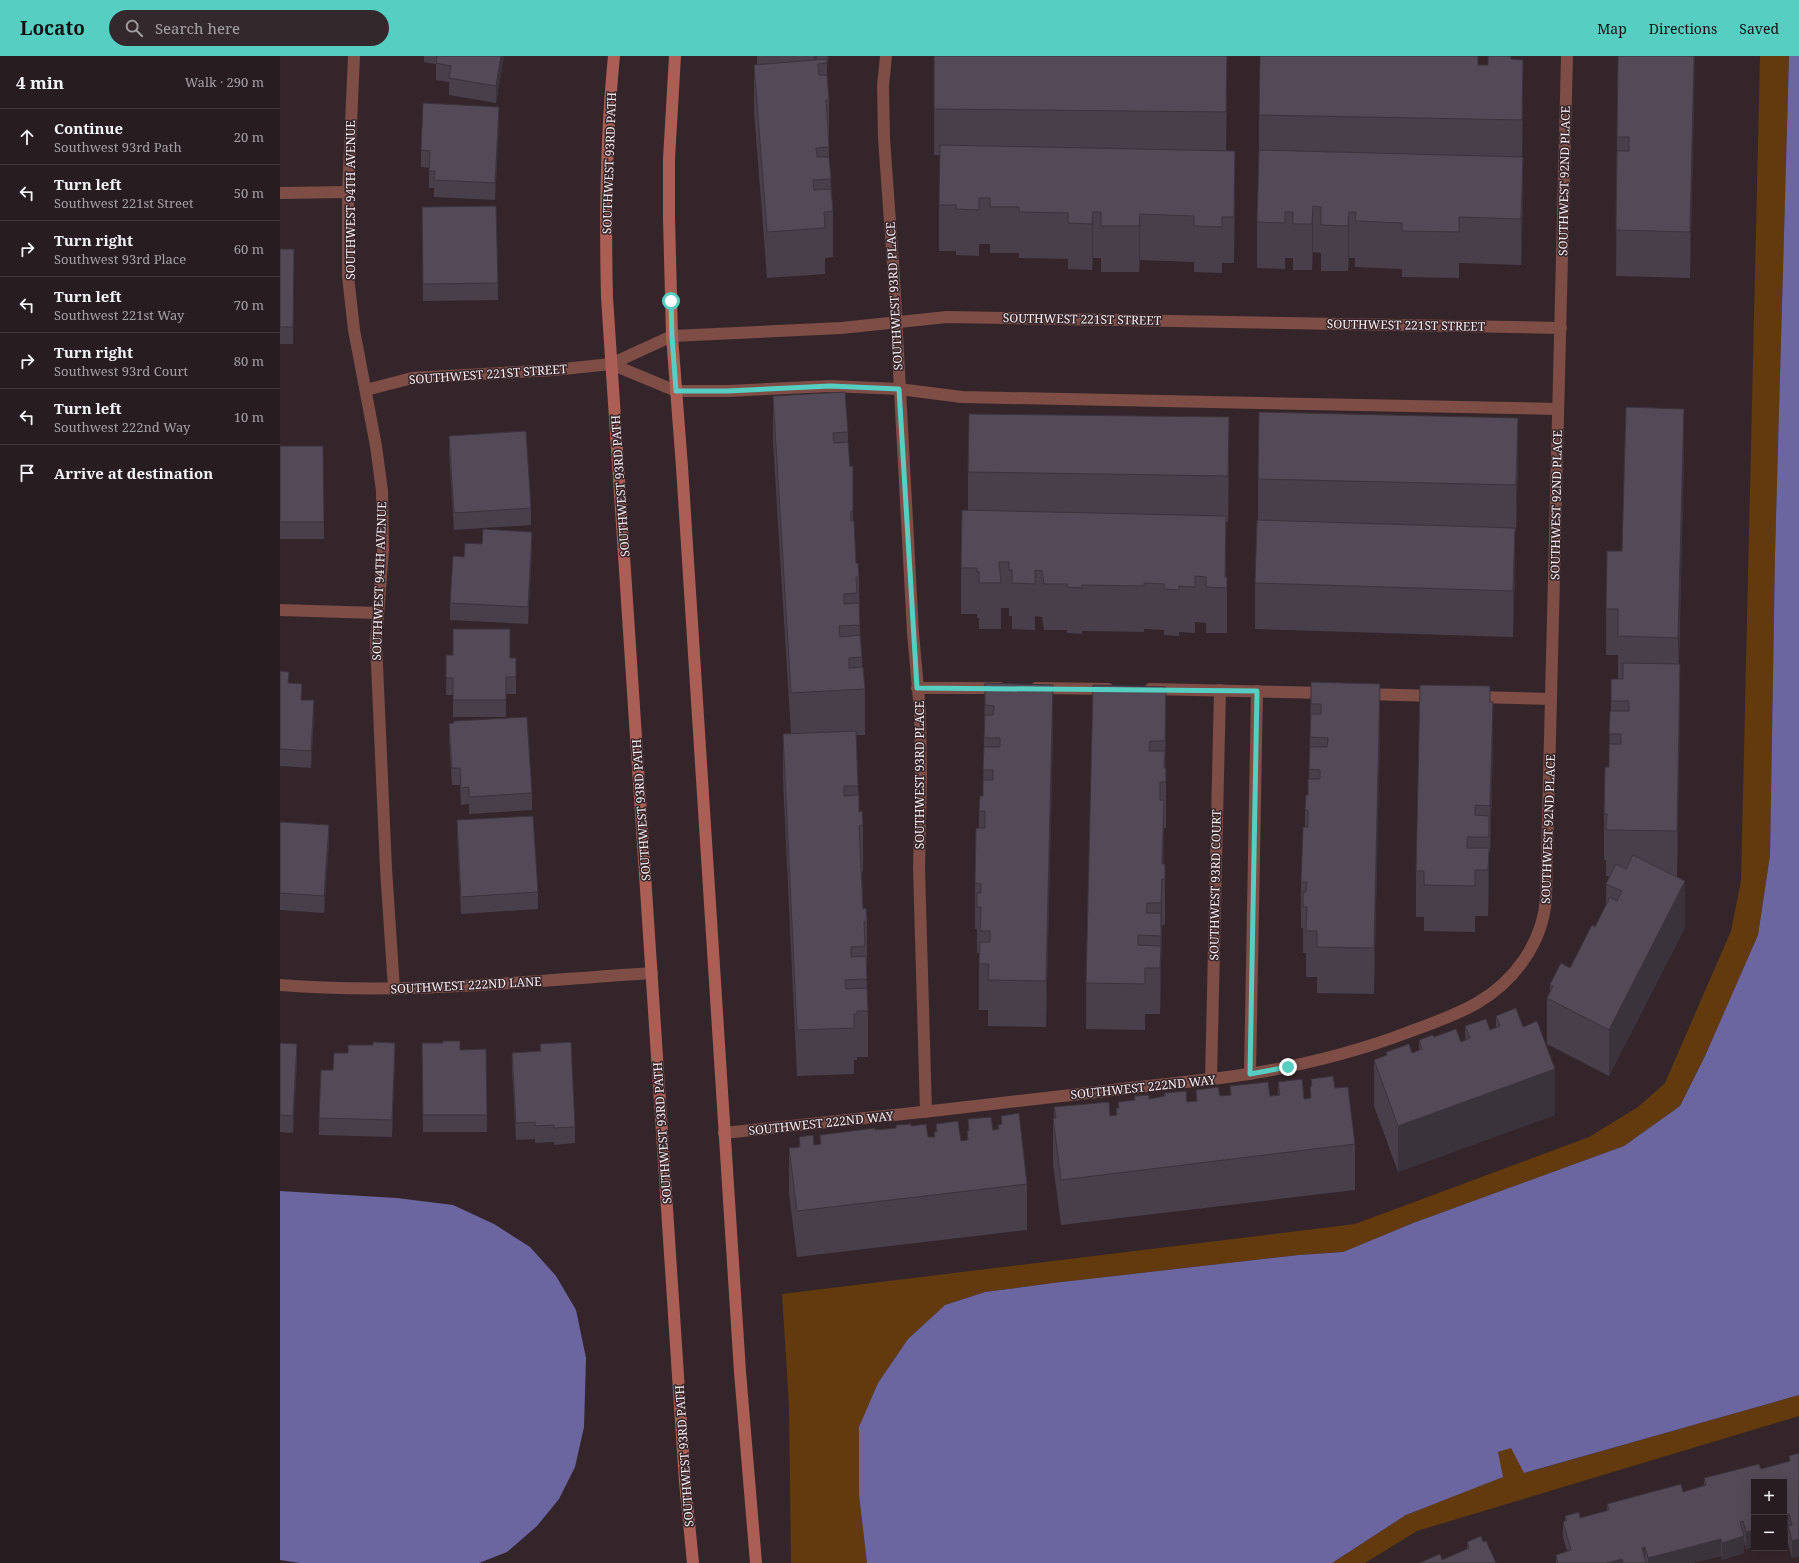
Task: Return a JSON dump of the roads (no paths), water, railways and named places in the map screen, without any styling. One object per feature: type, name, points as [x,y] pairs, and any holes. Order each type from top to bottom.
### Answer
[{"type":"street","name":"SOUTHWEST 94TH AVENUE","points":[[354,56],[348,192],[348,261],[350,301],[382,491],[383,550],[377,613],[376,642],[379,745],[394,989]]},
{"type":"street","name":"SOUTHWEST 93RD PATH","points":[[614,56],[609,128],[606,225],[607,297],[625,548],[685,1482],[693,1563]]},
{"type":"street","points":[[675,56],[669,166],[672,336],[724,1133],[748,1483],[756,1563]]},
{"type":"street","name":"SOUTHWEST 93RD PLACE","points":[[886,56],[883,86],[884,132],[921,740],[919,868],[926,1112]]},
{"type":"street","name":"SOUTHWEST 92ND PLACE","points":[[1531,951],[1541,930],[1545,912],[1567,56]]},
{"type":"street","points":[[280,193],[348,192]]},
{"type":"street","name":"SOUTHWEST 221ST STREET","points":[[366,390],[412,378],[554,370],[611,364],[672,336],[841,328],[947,317],[1560,328]]},
{"type":"street","name":"SOUTHWEST 221ST STREET","points":[[611,364],[676,391],[728,391],[830,386],[899,389],[962,397],[1558,409]]},
{"type":"street","points":[[280,610],[377,613]]},
{"type":"street","points":[[917,688],[1010,688]]},
{"type":"street","points":[[1025,688],[1118,689]]},
{"type":"street","points":[[1141,689],[1450,696]]},
{"type":"street","name":"SOUTHWEST 93RD COURT","points":[[1211,1079],[1220,690]]},
{"type":"street","points":[[1250,1074],[1257,691]]},
{"type":"street","points":[[1465,697],[1551,699]]},
{"type":"street","name":"SOUTHWEST 222ND WAY","points":[[724,1133],[926,1112],[1211,1079],[1288,1067],[1348,1052],[1399,1036],[1455,1014],[1478,1003],[1500,986],[1531,951]]},
{"type":"street","name":"SOUTHWEST 222ND LANE","points":[[280,985],[322,989],[394,989],[492,985],[652,973]]}]
